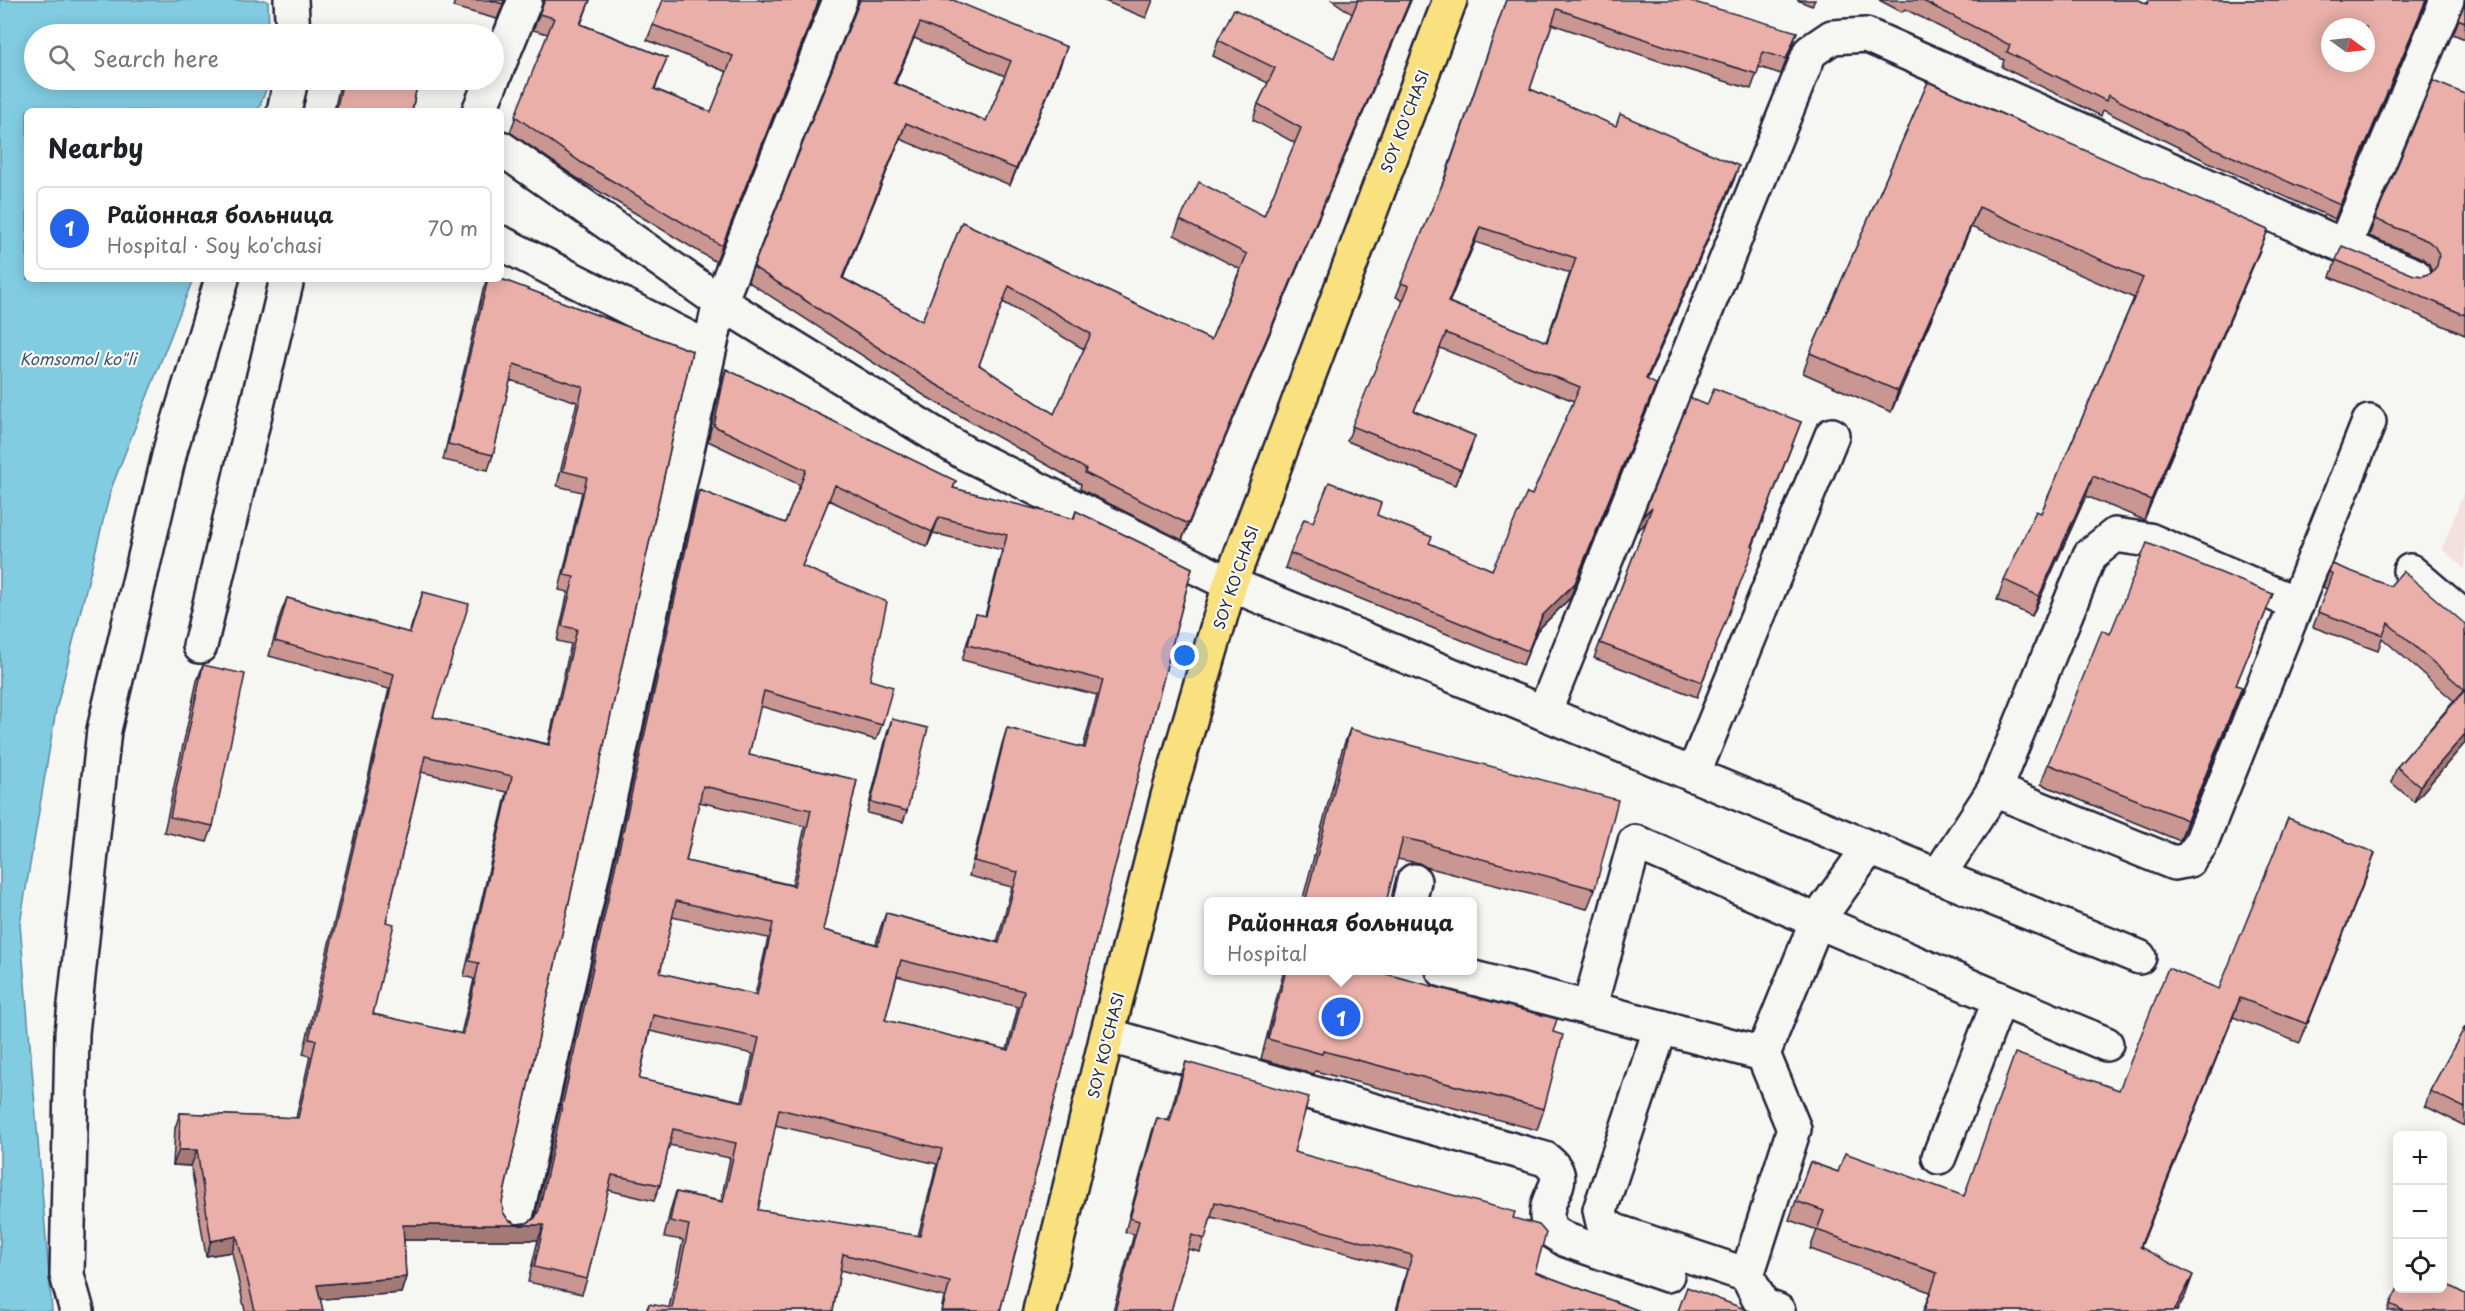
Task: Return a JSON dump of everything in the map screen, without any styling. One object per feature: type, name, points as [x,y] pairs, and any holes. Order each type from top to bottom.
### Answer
[{"type":"main road","name":"SOY KO'CHASI","points":[[1040,1311],[1168,796],[1230,584],[1450,0]]},
{"type":"street","points":[[291,0],[292,24]]},
{"type":"street","points":[[504,51],[525,0]]},
{"type":"street","points":[[515,1221],[720,302],[840,0]]},
{"type":"street","points":[[2344,246],[2446,0]]},
{"type":"street","points":[[1544,713],[1810,52],[1832,37],[1866,35],[2414,275]]},
{"type":"street","points":[[285,108],[289,90]]},
{"type":"street","points":[[480,108],[488,90]]},
{"type":"street","points":[[504,150],[720,302],[965,453],[1230,584],[2139,957]]},
{"type":"street","points":[[504,245],[708,348]]},
{"type":"street","points":[[77,1311],[67,1275],[72,1033],[104,730],[171,447],[221,282]]},
{"type":"street","points":[[200,646],[286,282]]},
{"type":"street","points":[[1994,790],[2174,863],[2189,860],[2200,845],[2369,422]]},
{"type":"street","points":[[1693,775],[1832,435]]},
{"type":"street","points":[[1938,876],[1994,790],[2090,555],[2115,535],[2149,540],[2297,604]]},
{"type":"street","points":[[2410,571],[2465,618]]},
{"type":"street","points":[[1589,1009],[1635,842],[2106,1044]]},
{"type":"street","points":[[1778,1311],[1762,1305],[1747,1275],[1794,1129],[1763,1054],[1817,921],[1869,848]]},
{"type":"street","points":[[1462,975],[1763,1054]]},
{"type":"street","points":[[1939,1157],[2000,999]]},
{"type":"street","points":[[1661,1028],[1600,1210],[1603,1223],[1615,1231],[1747,1275]]},
{"type":"street","points":[[1107,1035],[1545,1159],[1555,1167],[1558,1179],[1547,1215],[1550,1230],[1566,1240],[1667,1275]]},
{"type":"shaded area","points":[[2465,489],[2465,569],[2442,549]]},
{"type":"water","name":"Komsomol ko\"li","points":[[0,0],[265,0],[268,2],[269,24],[24,24],[24,90],[266,90],[259,108],[24,108],[24,282],[192,282],[111,489],[56,710],[20,924],[52,1311],[0,1311]]},
{"type":"building","points":[[490,0],[504,0],[503,4]]},
{"type":"building","points":[[545,0],[590,0],[580,24],[667,58],[654,89],[711,112],[733,56],[653,25],[663,0],[819,0],[722,246],[582,163],[515,116],[554,18],[539,14]]},
{"type":"building","points":[[860,0],[953,0],[1067,47],[1016,169],[906,123],[842,278],[922,321],[962,222],[1211,340],[1247,254],[1180,220],[1199,182],[1264,216],[1301,128],[1258,104],[1275,68],[1218,40],[1234,9],[1334,58],[1358,0],[1410,0],[1188,524],[1085,473],[1086,469],[930,381],[755,268],[754,265]],"holes":[[[920,23],[1011,61],[986,121],[894,83]],[[1009,286],[1091,334],[1054,414],[979,365]]]},
{"type":"building","points":[[1506,0],[1687,0],[1797,32],[1786,59],[1763,52],[1757,74],[1671,48],[1557,9],[1530,89],[1616,126],[1620,114],[1739,166],[1646,379],[1656,384],[1575,583],[1542,616],[1528,651],[1290,553],[1304,519],[1313,522],[1329,482],[1381,503],[1377,515],[1432,537],[1429,543],[1492,570],[1527,493],[1532,495],[1580,387],[1446,333],[1414,411],[1475,436],[1461,470],[1352,426],[1409,286],[1401,283],[1445,178]],"holes":[[[1480,227],[1576,258],[1547,342],[1448,302]]]},
{"type":"building","points":[[1921,0],[2139,0],[2147,4],[2149,0],[2426,0],[2340,205],[2211,147],[2108,95],[2106,101],[2007,52],[2010,45]]},
{"type":"building","points":[[2465,4],[2465,22],[2458,19]]},
{"type":"building","points":[[2433,81],[2465,94],[2465,315],[2336,260],[2342,246],[2414,275],[2423,276],[2431,273],[2437,266],[2439,255],[2428,241],[2375,219]]},
{"type":"building","points":[[1928,82],[2268,230],[2151,500],[2093,476],[2039,596],[2004,580],[2036,511],[2041,513],[2143,278],[1979,207],[1898,391],[1810,353]]},
{"type":"building","points":[[341,90],[416,90],[413,108],[337,108]]},
{"type":"building","points":[[504,280],[692,351],[502,1202],[503,1212],[508,1220],[516,1224],[527,1223],[535,1218],[539,1210],[699,490],[785,523],[806,470],[714,426],[726,369],[956,481],[953,488],[1074,519],[1076,511],[1192,568],[1000,1311],[942,1311],[950,1282],[843,1254],[833,1311],[647,1311],[649,1304],[672,1308],[689,1225],[670,1221],[676,1192],[723,1202],[736,1143],[673,1129],[660,1185],[612,1175],[587,1279],[534,1267],[544,1225],[403,1225],[406,1277],[317,1285],[323,1311],[255,1311],[237,1236],[211,1241],[197,1150],[179,1150],[180,1113],[298,1118],[316,1040],[309,1039],[394,674],[275,641],[287,598],[410,633],[423,592],[469,604],[433,717],[549,745],[577,629],[562,626],[574,577],[564,575],[587,477],[563,471],[583,387],[514,364],[493,455],[448,444],[487,282],[504,282]],"holes":[[[835,485],[932,532],[939,517],[1007,535],[986,616],[976,614],[968,645],[1103,680],[1085,748],[1007,728],[974,861],[1018,872],[999,943],[886,913],[878,945],[823,930],[857,780],[749,755],[764,691],[882,725],[893,687],[870,680],[887,602],[802,566]],[[425,756],[512,776],[469,961],[479,963],[463,1034],[373,1014],[394,924],[386,922]],[[703,786],[811,810],[794,886],[686,861]],[[676,901],[773,923],[757,995],[660,973]],[[901,960],[1024,991],[1009,1050],[885,1020]],[[653,1015],[759,1038],[744,1102],[639,1079]],[[779,1109],[942,1149],[920,1236],[758,1210]]]},
{"type":"building","points":[[1714,388],[1801,422],[1702,682],[1600,643],[1652,507],[1643,516],[1690,398],[1707,405]]},
{"type":"building","points":[[2147,543],[2273,594],[2236,685],[2242,687],[2187,820],[2048,764],[2102,630],[2110,634]]},
{"type":"building","points":[[2332,564],[2390,586],[2403,571],[2465,624],[2465,690],[2388,623],[2383,635],[2318,612],[2332,574],[2329,571]]},
{"type":"building","points":[[203,665],[245,674],[213,826],[170,817]]},
{"type":"building","points":[[2465,690],[2465,734],[2420,786],[2397,767]]},
{"type":"building","points":[[892,719],[928,728],[907,811],[871,802]]},
{"type":"building","points":[[1350,729],[1618,800],[1595,889],[1403,838],[1387,897],[1306,897]]},
{"type":"building","points":[[2288,818],[2375,853],[2307,1024],[2240,998],[2140,1247],[2193,1275],[2174,1311],[1924,1311],[1937,1273],[1817,1230],[1824,1211],[1796,1201],[1810,1162],[1838,1172],[1845,1153],[1964,1196],[2015,1053],[2119,1090],[2168,968],[2219,989]]},
{"type":"building","points":[[1285,975],[1390,975],[1557,1019],[1553,1032],[1563,1035],[1544,1109],[1323,1051],[1322,1054],[1268,1039]]},
{"type":"building","points":[[2465,1027],[2465,1108],[2430,1091]]},
{"type":"building","points":[[1186,1062],[1309,1097],[1294,1152],[1515,1212],[1513,1218],[1539,1225],[1546,1233],[1535,1272],[1640,1311],[1397,1311],[1412,1255],[1215,1202],[1205,1239],[1192,1235],[1171,1311],[1115,1311],[1139,1221],[1130,1218],[1157,1118],[1170,1121]]},
{"type":"building","points":[[2447,1285],[2465,1294],[2465,1311],[2404,1311],[2390,1304],[2396,1293],[2447,1293]]},
{"type":"building","points":[[1687,1287],[1750,1311],[1678,1311]]},
{"type":"place","name":"Районная больница","points":[[1341,1017]]}]
